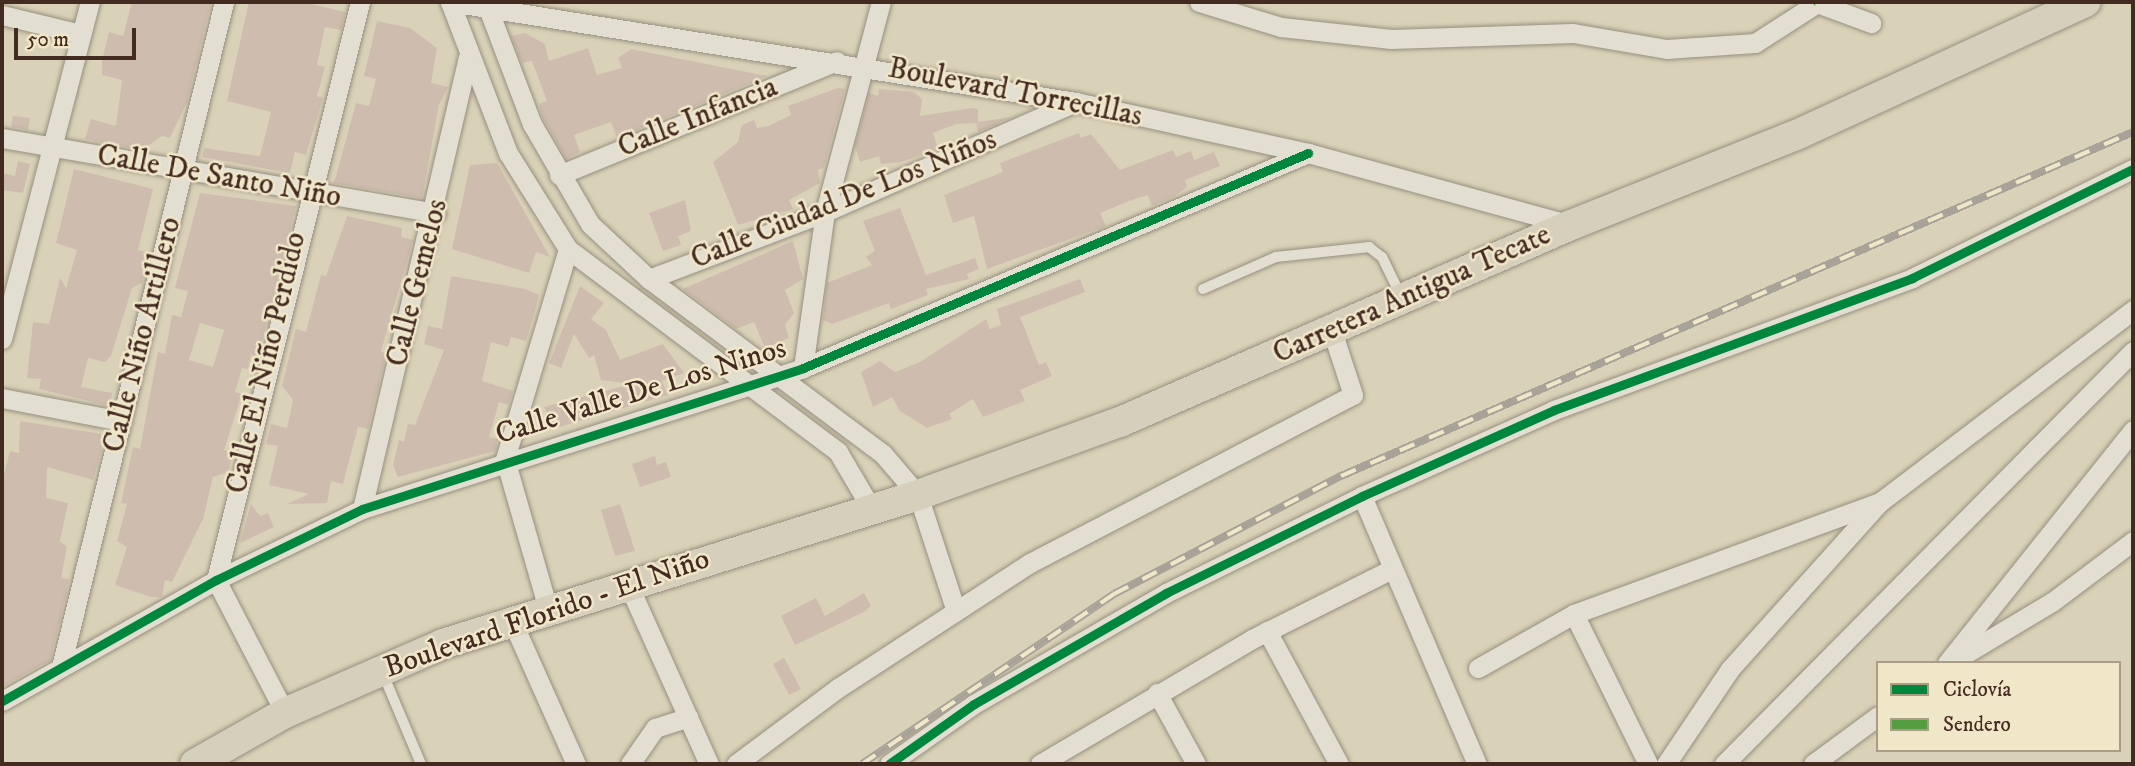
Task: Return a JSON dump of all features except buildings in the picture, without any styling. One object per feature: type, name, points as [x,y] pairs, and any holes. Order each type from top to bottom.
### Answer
[{"type":"main road","name":"Carretera Antigua Tecate","points":[[871,508],[918,495],[1120,422],[1571,225],[1794,136],[1945,62],[2086,2]]},
{"type":"main road","name":"Boulevard Florido - El Niño","points":[[195,764],[285,713],[381,671],[512,621],[871,508]]},
{"type":"street","points":[[2,339],[10,272],[54,148],[90,2]]},
{"type":"street","name":"Calle Niño Artillero","points":[[61,667],[224,2]]},
{"type":"street","name":"Calle El Niño Perdido","points":[[216,580],[308,192],[360,2]]},
{"type":"street","points":[[450,2],[468,56],[508,153],[568,249],[838,452],[871,508]]},
{"type":"street","name":"Boulevard Torrecillas","points":[[450,2],[862,63],[1076,102],[1308,153],[1571,225]]},
{"type":"street","points":[[803,368],[825,212],[862,63],[881,2]]},
{"type":"street","points":[[1199,2],[1281,27],[1391,39],[1573,33],[1667,49],[1755,43],[1818,3],[1871,23]]},
{"type":"street","points":[[487,6],[532,124],[559,175],[590,224],[649,279],[859,430],[918,495],[956,611]]},
{"type":"street","points":[[2,15],[81,34]]},
{"type":"street","name":"Calle Gemelos","points":[[362,509],[436,213],[468,56]]},
{"type":"street","name":"Calle Infancia","points":[[559,175],[838,61]]},
{"type":"street","name":"Calle Ciudad De Los Niños","points":[[649,279],[825,212],[1076,102]]},
{"type":"street","name":"Calle De Santo Niño","points":[[2,138],[436,213]]},
{"type":"street","name":"Calle Valle De Los Ninos","points":[[2,701],[216,580],[362,509],[505,459],[803,368],[1308,153]]},
{"type":"street","points":[[889,764],[974,704],[1166,593],[1362,496],[1554,410],[1912,278],[2133,169]]},
{"type":"street","points":[[548,608],[505,459],[568,249]]},
{"type":"street","points":[[1666,764],[1730,669],[1880,502],[2131,315]]},
{"type":"street","points":[[736,764],[956,611],[1030,563],[1353,395],[1332,331]]},
{"type":"street","points":[[1724,764],[2133,351]]},
{"type":"street","points":[[2,398],[122,421]]},
{"type":"street","points":[[1951,661],[2133,430]]},
{"type":"street","points":[[1362,496],[1477,764]]},
{"type":"street","points":[[1478,668],[1574,614],[1880,502]]},
{"type":"street","points":[[1952,661],[2052,602],[2133,541]]},
{"type":"street","points":[[1041,764],[1157,693],[1267,631],[1392,569]]},
{"type":"street","points":[[216,580],[285,713]]},
{"type":"street","points":[[628,583],[709,764]]},
{"type":"street","points":[[1574,614],[1648,764]]},
{"type":"street","points":[[512,621],[576,764]]},
{"type":"street","points":[[1267,631],[1339,764]]},
{"type":"street","points":[[1157,693],[1196,764]]},
{"type":"street","points":[[630,764],[656,728],[688,717]]},
{"type":"street","points":[[1813,764],[1876,717]]},
{"type":"lane","points":[[1203,289],[1276,257],[1369,247],[1382,257],[1403,299]]},
{"type":"lane","points":[[381,671],[421,764]]},
{"type":"railway","points":[[862,764],[1114,594],[1341,476],[2133,132]]},
{"type":"cycle path","points":[[2,701],[216,580],[362,509],[803,368],[1308,153]]},
{"type":"cycle path","points":[[889,764],[974,704],[1166,593],[1362,496],[1554,410],[1912,278],[2133,169]]}]
